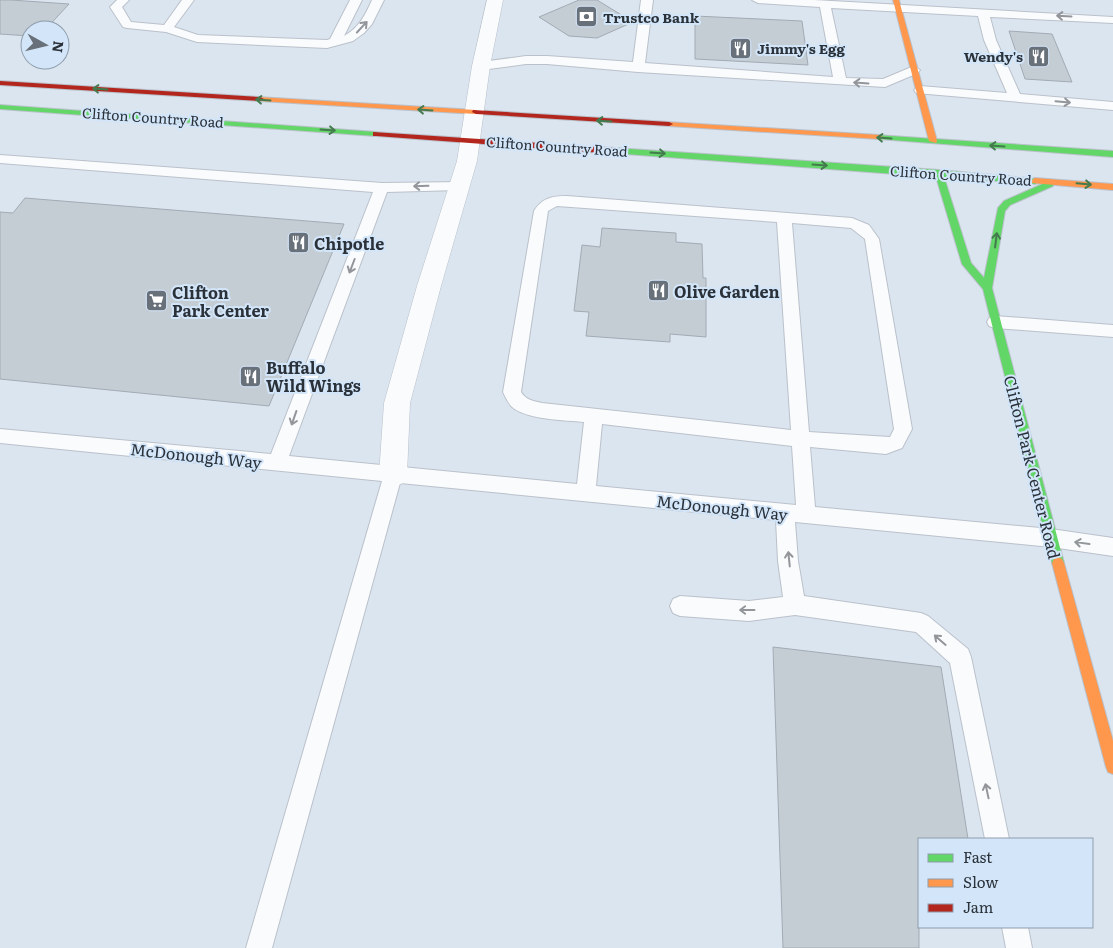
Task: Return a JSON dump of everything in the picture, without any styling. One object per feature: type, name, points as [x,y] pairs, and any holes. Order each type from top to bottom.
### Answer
[{"type":"street","points":[[393,474],[397,403],[429,286],[467,160],[481,66],[495,0]]},
{"type":"street","points":[[897,4],[933,141]]},
{"type":"street","name":"Clifton Country Road","points":[[0,83],[933,141],[1113,154]]},
{"type":"street","name":"Clifton Country Road","points":[[0,107],[1113,187]]},
{"type":"street","points":[[1002,158],[1064,151]]},
{"type":"street","points":[[939,174],[948,164]]},
{"type":"street","name":"Clifton Park Center Road","points":[[939,174],[967,264],[987,288],[1051,538],[1113,766]]},
{"type":"street","points":[[987,288],[1001,210],[1008,203],[1056,182]]},
{"type":"lane","points":[[123,0],[116,8],[127,25],[167,29],[197,38],[313,45],[349,38],[360,31],[366,24],[378,0]]},
{"type":"lane","points":[[167,29],[188,0]]},
{"type":"lane","points":[[335,42],[356,0]]},
{"type":"lane","points":[[638,68],[647,0],[640,0]]},
{"type":"lane","points":[[758,0],[825,4],[897,4],[983,12],[1113,20]]},
{"type":"lane","points":[[825,4],[840,81]]},
{"type":"lane","points":[[983,12],[990,40],[1015,98]]},
{"type":"lane","points":[[481,66],[526,60],[546,60],[638,68],[885,83],[914,70]]},
{"type":"lane","points":[[920,90],[1113,106]]},
{"type":"lane","points":[[0,159],[382,188],[459,185]]},
{"type":"lane","points":[[277,463],[382,188]]},
{"type":"lane","points":[[555,201],[567,201],[784,218],[858,224],[868,231],[872,238],[902,429],[896,443],[886,446],[800,439],[594,416],[524,406],[515,402],[512,392],[541,211],[545,205],[555,201]]},
{"type":"lane","points":[[784,218],[806,515]]},
{"type":"lane","points":[[996,322],[1113,331]]},
{"type":"lane","points":[[586,493],[594,416]]},
{"type":"lane","name":"McDonough Way","points":[[0,436],[1051,538],[1113,547]]},
{"type":"lane","points":[[259,948],[393,474]]},
{"type":"lane","points":[[785,513],[788,561],[795,605]]},
{"type":"lane","points":[[680,606],[749,611],[795,605],[921,624],[960,657],[997,838]]},
{"type":"lane","points":[[1015,928],[1019,948]]},
{"type":"building","points":[[0,0],[69,4],[54,20],[20,20],[20,35],[0,34]]},
{"type":"building","points":[[579,0],[597,0],[633,22],[597,38],[569,36],[539,17]]},
{"type":"building","points":[[695,16],[802,21],[808,65],[695,59]]},
{"type":"building","name":"Wendy's","points":[[1009,31],[1052,34],[1072,82],[1025,79]]},
{"type":"building","name":"Clifton Park Center","points":[[25,198],[344,224],[269,406],[0,379],[0,212],[13,213]]},
{"type":"building","name":"Olive Garden","points":[[602,228],[676,233],[676,242],[702,244],[703,278],[706,278],[706,337],[670,334],[670,342],[586,336],[589,312],[574,311],[582,245],[600,247]]},
{"type":"building","points":[[773,647],[941,667],[968,838],[918,838],[919,948],[783,948]]},
{"type":"traffic: fast","points":[[0,107],[376,134]]},
{"type":"traffic: fast","points":[[879,137],[1113,154]]},
{"type":"traffic: fast","points":[[615,151],[1035,181]]},
{"type":"traffic: fast","points":[[939,173],[967,264],[987,288],[1058,563]]},
{"type":"traffic: fast","points":[[987,288],[1001,210],[1007,203],[1050,184]]},
{"type":"traffic: slow","points":[[896,0],[933,141]]},
{"type":"traffic: slow","points":[[260,99],[476,112]]},
{"type":"traffic: slow","points":[[669,124],[879,137]]},
{"type":"traffic: slow","points":[[1035,181],[1113,187]]},
{"type":"traffic: slow","points":[[1058,563],[1113,767]]},
{"type":"traffic: jam","points":[[0,83],[260,99]]},
{"type":"traffic: jam","points":[[476,112],[669,124]]},
{"type":"traffic: jam","points":[[376,134],[615,151]]},
{"type":"place","name":"Trustco Bank","points":[[587,17]]},
{"type":"place","name":"Jimmy's Egg","points":[[741,48]]},
{"type":"place","name":"Wendy's","points":[[1039,56]]},
{"type":"place","name":"Chipotle","points":[[298,243]]},
{"type":"place","name":"Olive Garden","points":[[658,291]]},
{"type":"place","name":"Clifton Park Center","points":[[156,301]]},
{"type":"place","name":"Buffalo Wild Wings","points":[[250,376]]}]
